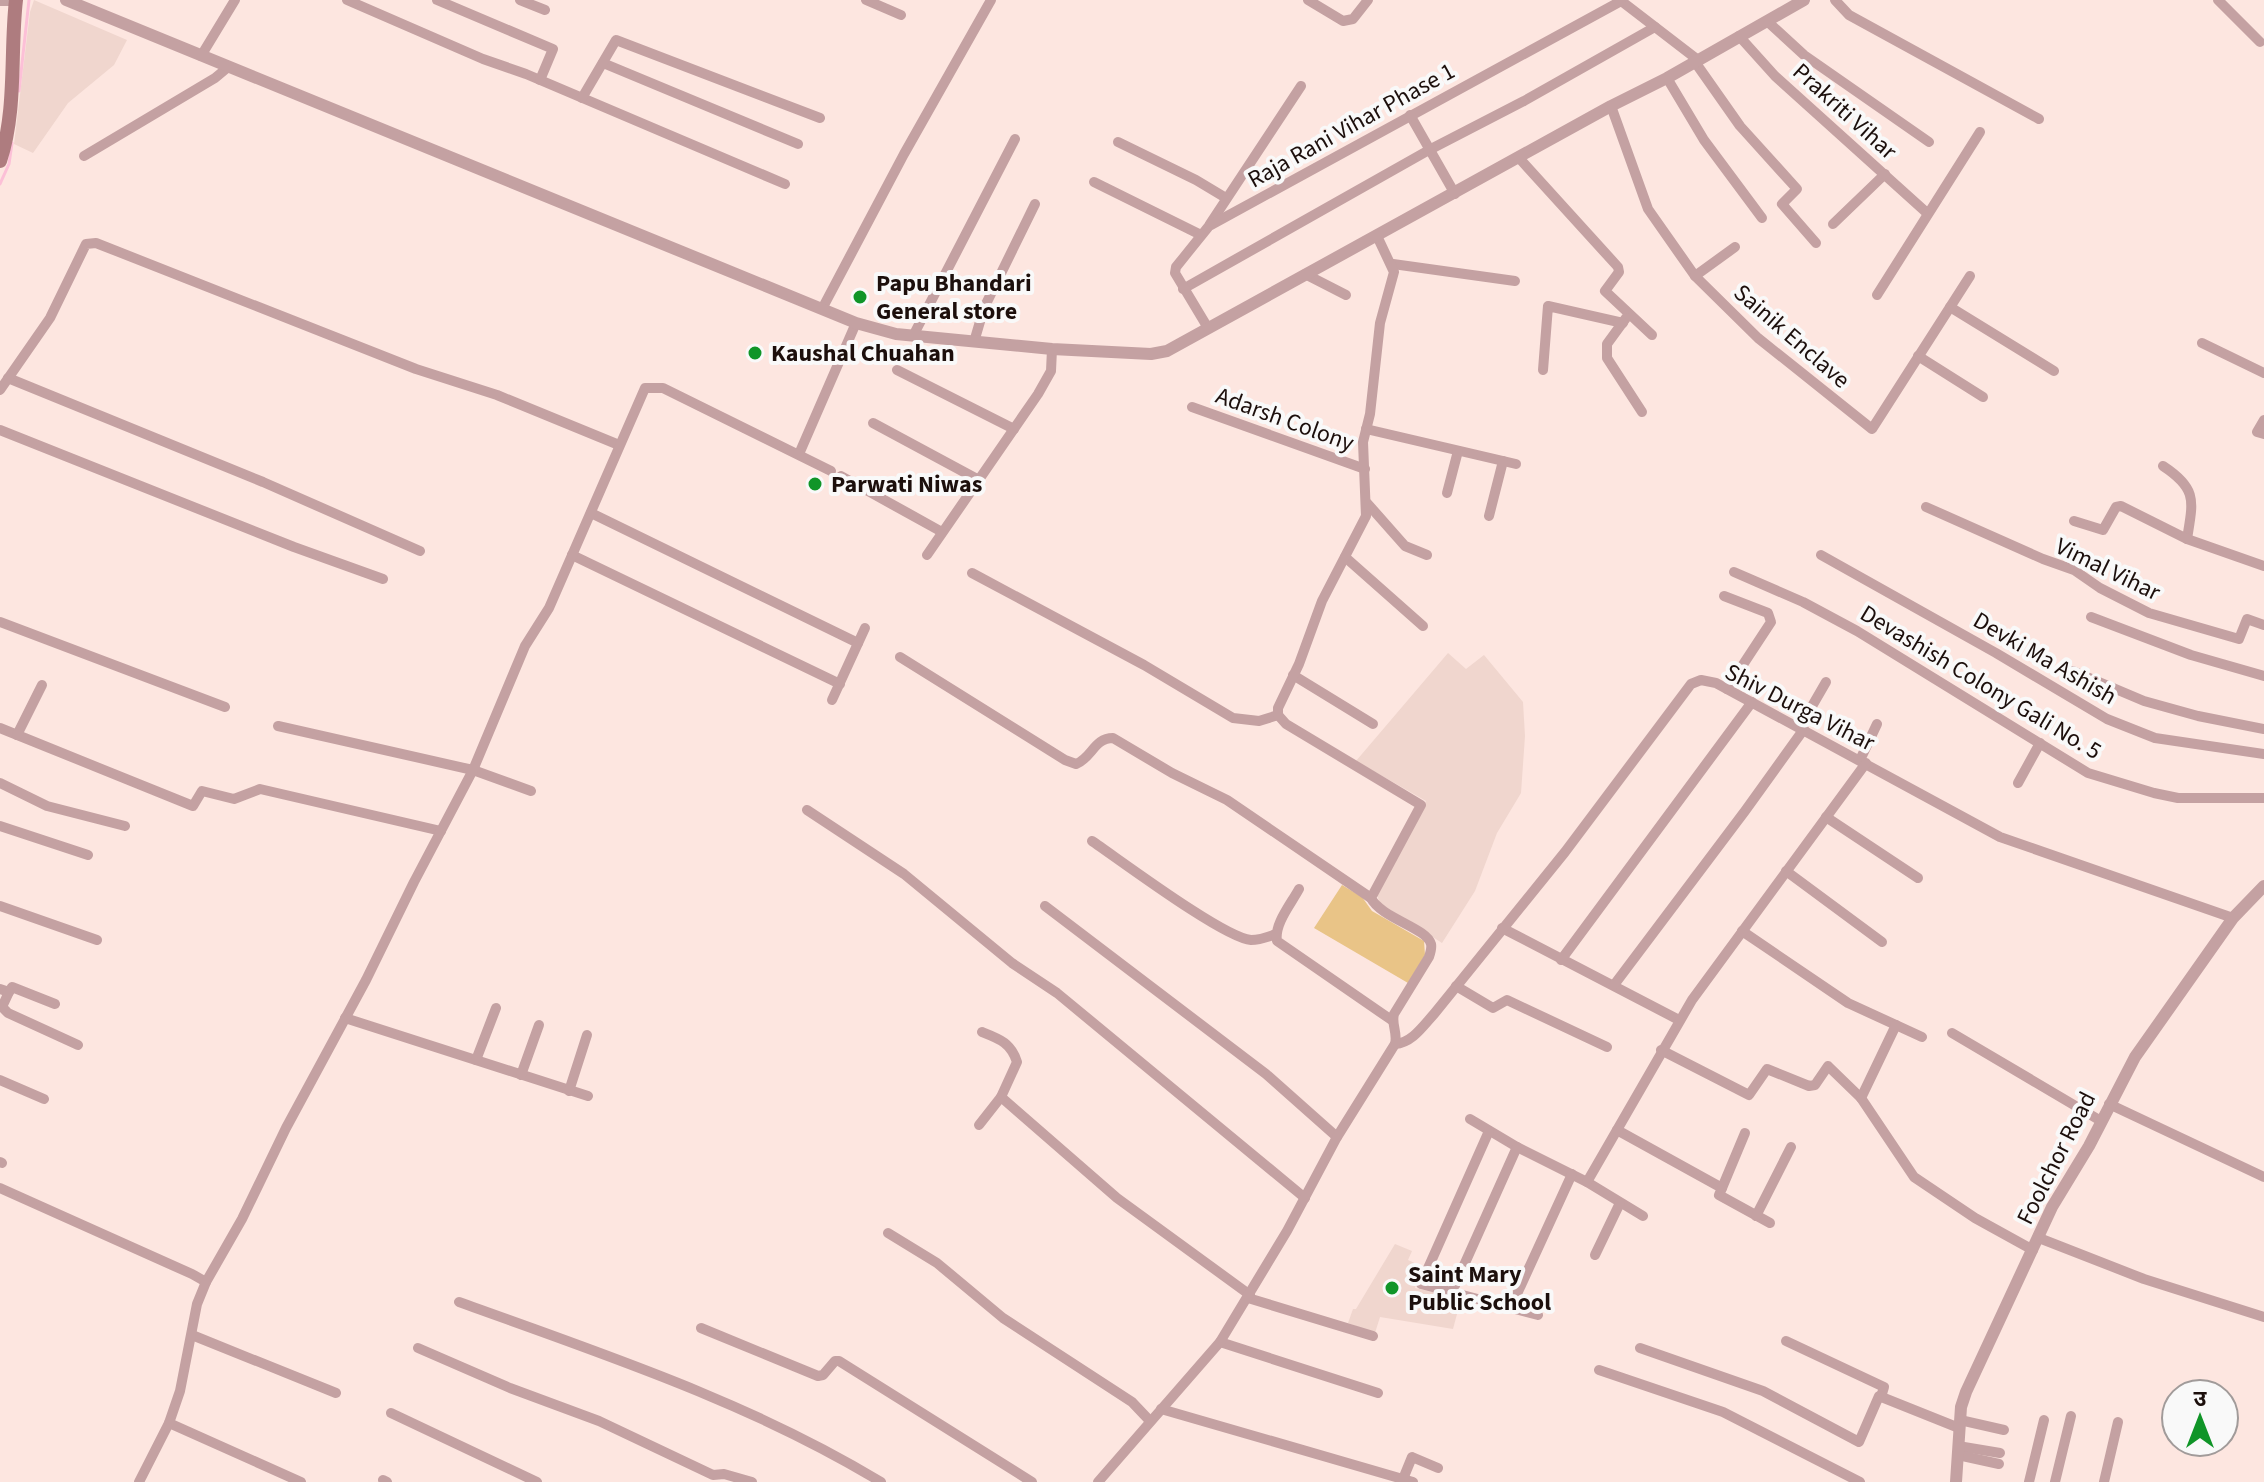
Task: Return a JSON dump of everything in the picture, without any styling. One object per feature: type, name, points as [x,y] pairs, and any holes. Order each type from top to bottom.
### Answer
[{"type":"main road","points":[[0,161],[5,147],[11,91],[10,1]]},
{"type":"street","points":[[66,0],[856,323],[913,336],[1052,355],[1151,354],[1167,351],[1804,0]]},
{"type":"street","points":[[201,56],[235,0]]},
{"type":"street","points":[[347,0],[785,184]]},
{"type":"street","points":[[437,0],[553,49],[540,80]]},
{"type":"street","points":[[520,0],[545,10]]},
{"type":"street","points":[[866,0],[901,15]]},
{"type":"street","points":[[822,309],[904,154],[991,0]]},
{"type":"street","points":[[1308,0],[1343,21],[1353,19],[1368,0]]},
{"type":"street","points":[[1620,0],[1696,61],[1740,126],[1797,189],[1782,204],[1816,243]]},
{"type":"street","name":"Raja Rani Vihar Phase 1","points":[[1183,289],[1175,273],[1176,267],[1209,226],[1620,0]]},
{"type":"street","points":[[1835,0],[1849,15],[2039,119]]},
{"type":"street","points":[[2218,0],[2260,42]]},
{"type":"street","points":[[1767,21],[1804,55],[1929,142]]},
{"type":"street","points":[[1208,328],[1183,289],[1655,27]]},
{"type":"street","name":"Prakriti Vihar","points":[[1739,36],[1775,76],[1927,213]]},
{"type":"street","points":[[582,98],[616,40],[820,118]]},
{"type":"street","points":[[603,63],[798,144]]},
{"type":"street","points":[[84,156],[227,68]]},
{"type":"street","points":[[1667,78],[1704,140],[1762,218]]},
{"type":"street","points":[[1209,226],[1301,86]]},
{"type":"street","name":"Sainik Enclave","points":[[1611,106],[1648,209],[1695,276],[1758,338],[1872,429],[1970,276]]},
{"type":"street","points":[[1410,115],[1455,194]]},
{"type":"street","points":[[1877,295],[1980,132]]},
{"type":"street","points":[[913,336],[1015,139]]},
{"type":"street","points":[[1118,142],[1226,198]]},
{"type":"street","points":[[1519,158],[1618,267],[1619,272],[1605,291],[1626,318],[1652,335]]},
{"type":"street","points":[[1833,224],[1885,174]]},
{"type":"street","points":[[1094,182],[1201,235]]},
{"type":"street","points":[[974,342],[984,308],[1035,204]]},
{"type":"street","points":[[1371,898],[1421,805],[1286,724],[1278,715],[1278,708],[1311,627],[1366,516],[1363,442],[1372,401],[1380,323],[1394,279],[1393,264],[1377,236]]},
{"type":"street","points":[[0,390],[50,318],[80,253],[86,244],[96,243],[374,352],[497,395],[619,445]]},
{"type":"street","points":[[1695,276],[1735,247]]},
{"type":"street","points":[[1393,264],[1515,281]]},
{"type":"street","points":[[1305,274],[1346,295]]},
{"type":"street","points":[[1543,370],[1548,306],[1626,318]]},
{"type":"street","points":[[1950,307],[2054,371]]},
{"type":"street","points":[[1626,318],[1607,344],[1607,358],[1642,412]]},
{"type":"street","points":[[799,454],[856,323]]},
{"type":"street","points":[[2202,343],[2264,373]]},
{"type":"street","points":[[927,555],[1051,371],[1052,355]]},
{"type":"street","points":[[1918,356],[1983,397]]},
{"type":"street","points":[[897,370],[1014,429]]},
{"type":"street","points":[[8,378],[263,482],[420,551]]},
{"type":"street","points":[[139,1482],[169,1423],[180,1391],[197,1304],[206,1282],[242,1219],[286,1128],[473,770],[525,646],[549,608],[645,388],[663,388],[799,454],[942,532]]},
{"type":"street","name":"Adarsh Colony","points":[[1192,407],[1365,469]]},
{"type":"street","points":[[2264,420],[2257,432],[2264,434]]},
{"type":"street","points":[[873,423],[977,479]]},
{"type":"street","points":[[1366,429],[1516,464]]},
{"type":"street","points":[[0,430],[294,547],[383,579]]},
{"type":"street","points":[[1447,493],[1458,451]]},
{"type":"street","points":[[1489,516],[1503,461]]},
{"type":"street","points":[[2163,466],[2187,484],[2191,499],[2187,539]]},
{"type":"street","points":[[1367,503],[1405,546],[1427,555]]},
{"type":"street","points":[[2074,521],[2103,530],[2116,507],[2121,506],[2187,539],[2264,566]]},
{"type":"street","name":"Vimal Vihar","points":[[1926,507],[2074,570],[2100,588],[2149,613],[2239,639],[2247,619],[2264,625]]},
{"type":"street","points":[[591,513],[858,643]]},
{"type":"street","points":[[572,555],[840,684]]},
{"type":"street","name":"Devki Ma Ashish","points":[[1821,555],[1945,623],[2107,719],[2155,738],[2264,754]]},
{"type":"street","points":[[1345,557],[1423,626]]},
{"type":"street","name":"Devashish Colony Gali No. 5","points":[[1734,572],[1803,602],[1857,631],[2088,773],[2178,798],[2264,798]]},
{"type":"street","points":[[972,573],[1144,665],[1233,718],[1259,721],[1278,715]]},
{"type":"street","points":[[1724,596],[1768,613],[1771,622],[1727,689]]},
{"type":"street","points":[[2091,617],[2191,655],[2264,676]]},
{"type":"street","points":[[0,622],[225,707]]},
{"type":"street","points":[[832,700],[865,628]]},
{"type":"street","points":[[900,657],[1065,760],[1076,764],[1085,761],[1097,743],[1113,738],[1172,773],[1227,800],[1371,898],[1374,904],[1431,943],[1429,957],[1394,1014],[1395,1044],[1337,1137],[1249,1296],[1220,1342],[1098,1482]]},
{"type":"street","points":[[2073,671],[2144,701],[2264,729]]},
{"type":"street","points":[[1293,675],[1373,724]]},
{"type":"street","name":"Shiv Durga Vihar","points":[[1395,1044],[1412,1038],[1456,986],[1565,852],[1691,684],[1701,680],[1716,683],[1802,728],[2000,837],[2233,918]]},
{"type":"street","points":[[1614,985],[1745,811],[1802,728],[1826,682]]},
{"type":"street","points":[[17,735],[42,685]]},
{"type":"street","points":[[1561,960],[1752,702]]},
{"type":"street","points":[[1587,1182],[1679,1020],[1863,762],[1877,724]]},
{"type":"street","points":[[278,726],[473,770],[531,791]]},
{"type":"street","points":[[0,728],[193,806],[202,791],[234,799],[260,789],[441,831]]},
{"type":"street","points":[[2018,783],[2040,743]]},
{"type":"street","points":[[0,783],[47,806],[125,826]]},
{"type":"street","points":[[807,810],[904,874],[1012,963],[1057,993],[1305,1198]]},
{"type":"street","points":[[1826,817],[1918,878]]},
{"type":"street","points":[[0,826],[88,855]]},
{"type":"street","points":[[1092,841],[1201,915],[1243,938],[1252,940],[1276,934]]},
{"type":"street","points":[[1786,871],[1882,942]]},
{"type":"street","name":"Foolchor Road","points":[[1956,1482],[1961,1407],[1971,1379],[2052,1207],[2135,1057],[2233,918],[2264,886]]},
{"type":"street","points":[[1299,889],[1276,934],[1277,941],[1393,1021]]},
{"type":"street","points":[[0,906],[97,940]]},
{"type":"street","points":[[1045,906],[1266,1074],[1337,1137]]},
{"type":"street","points":[[1502,928],[1679,1020]]},
{"type":"street","points":[[1742,931],[1848,1003],[1922,1037]]},
{"type":"street","points":[[1456,986],[1493,1008],[1507,1000],[1607,1047]]},
{"type":"street","points":[[55,1004],[12,987],[4,990],[2,1007],[8,1013],[78,1045]]},
{"type":"street","points":[[476,1060],[496,1008]]},
{"type":"street","points":[[345,1018],[588,1096]]},
{"type":"street","points":[[521,1075],[539,1025]]},
{"type":"street","points":[[1861,1098],[1896,1025]]},
{"type":"street","points":[[979,1125],[1001,1097],[1017,1062],[1006,1041],[982,1032]]},
{"type":"street","points":[[1952,1033],[2101,1121]]},
{"type":"street","points":[[569,1091],[587,1035]]},
{"type":"street","points":[[1661,1050],[1749,1095],[1767,1069],[1809,1086],[1821,1078],[1828,1066],[1861,1098],[1914,1177],[1975,1218],[2036,1244],[2264,1317]]},
{"type":"street","points":[[0,1080],[44,1099]]},
{"type":"street","points":[[1001,1097],[1117,1198],[1249,1296],[1373,1336]]},
{"type":"street","points":[[2109,1104],[2264,1177]]},
{"type":"street","points":[[1470,1119],[1643,1216]]},
{"type":"street","points":[[1617,1130],[1722,1188]]},
{"type":"street","points":[[1489,1131],[1421,1284],[1538,1315]]},
{"type":"street","points":[[1745,1133],[1719,1195],[1770,1223]]},
{"type":"street","points":[[1452,1292],[1517,1147]]},
{"type":"street","points":[[1756,1216],[1791,1147]]},
{"type":"street","points":[[1511,1307],[1572,1174]]},
{"type":"street","points":[[0,1188],[206,1282]]},
{"type":"street","points":[[1595,1255],[1620,1203]]},
{"type":"street","points":[[888,1233],[937,1263],[1003,1318],[1132,1402],[1150,1421]]},
{"type":"street","points":[[459,1302],[637,1366],[782,1427],[881,1482]]},
{"type":"street","points":[[701,1328],[818,1376],[839,1361],[1032,1482]]},
{"type":"street","points":[[192,1335],[336,1393]]},
{"type":"street","points":[[1640,1348],[1763,1391],[1859,1442],[1884,1387],[1786,1341]]},
{"type":"street","points":[[1220,1342],[1378,1393]]},
{"type":"street","points":[[418,1348],[510,1388],[599,1421],[713,1475],[724,1474],[752,1482]]},
{"type":"street","points":[[1599,1370],[1723,1412],[1860,1482]]},
{"type":"street","points":[[1881,1397],[1960,1424],[2004,1430]]},
{"type":"street","points":[[1161,1409],[1408,1480],[1412,1457],[1438,1468]]},
{"type":"street","points":[[391,1413],[537,1482]]},
{"type":"street","points":[[2055,1482],[2071,1416]]},
{"type":"street","points":[[2029,1482],[2044,1420]]},
{"type":"street","points":[[2104,1482],[2118,1422]]},
{"type":"street","points":[[169,1423],[301,1482]]},
{"type":"street","points":[[1958,1450],[2000,1458]]},
{"type":"shaded area","points":[[34,0],[127,40],[114,65],[68,103],[33,153],[14,144]]},
{"type":"shaded area","points":[[1448,653],[1466,669],[1484,655],[1523,702],[1525,736],[1521,793],[1497,833],[1475,891],[1442,943],[1380,903],[1376,893],[1426,801],[1356,761]]},
{"type":"shaded area","points":[[1342,885],[1362,897],[1372,911],[1424,941],[1425,955],[1408,983],[1314,928]]},
{"type":"shaded area","name":"Saint Mary Public School","points":[[1395,1244],[1412,1251],[1408,1260],[1421,1266],[1415,1288],[1461,1299],[1453,1329],[1380,1317],[1375,1333],[1348,1323],[1353,1309],[1356,1309]]},
{"type":"waterway","points":[[19,91],[29,0]]},
{"type":"waterway","points":[[0,184],[9,164],[12,143]]},
{"type":"place","name":"Papu Bhandari General store","points":[[860,297]]},
{"type":"place","name":"Kaushal Chuahan","points":[[755,353]]},
{"type":"place","name":"Parwati Niwas","points":[[815,484]]},
{"type":"place","name":"Saint Mary Public School","points":[[1392,1288]]}]
